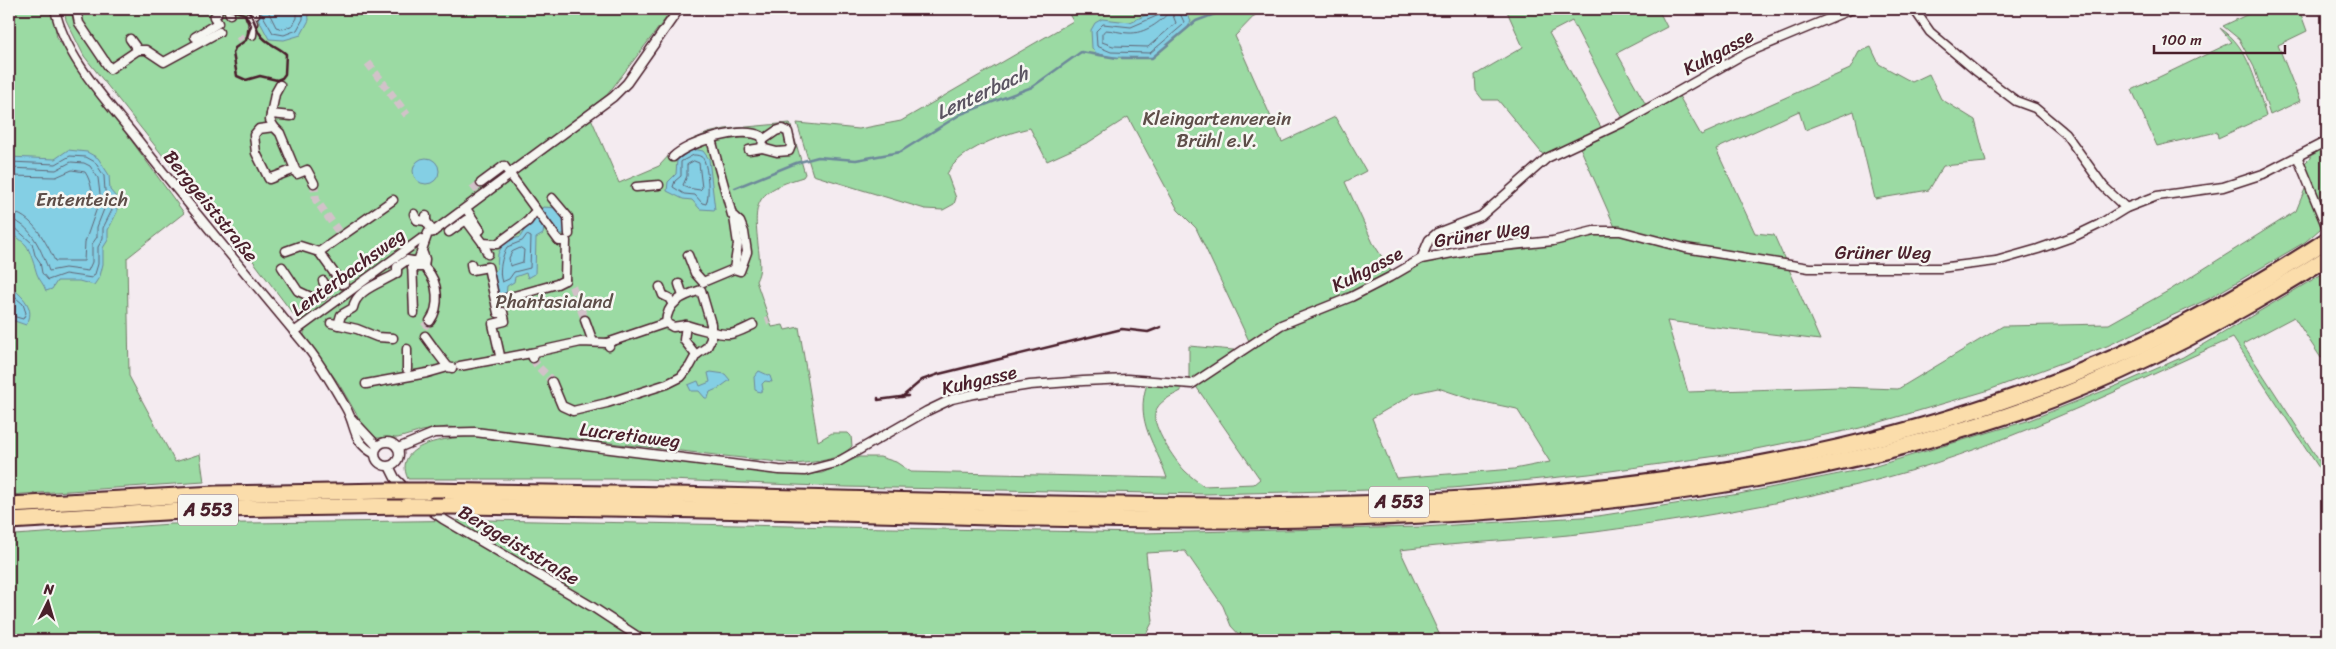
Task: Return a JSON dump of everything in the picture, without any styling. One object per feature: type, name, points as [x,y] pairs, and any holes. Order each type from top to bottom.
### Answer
[{"type":"highway","name":"A 553","points":[[9,506],[216,494],[426,491],[647,493],[1134,506],[1287,506],[1472,498],[1650,481],[1795,457],[1860,442],[2012,397],[2120,355],[2164,334],[2262,282],[2326,237]]},
{"type":"highway","name":"A 553","points":[[9,521],[217,510],[445,506],[646,508],[1223,521],[1444,515],[1575,505],[1733,484],[1862,457],[2010,414],[2125,369],[2170,348],[2268,296],[2327,258]]},
{"type":"street","name":"Berggeiststraße","points":[[55,9],[63,34],[92,80],[196,214],[294,332],[329,379],[351,418],[376,450],[380,464],[389,466],[395,479],[443,519],[591,606],[643,640]]},
{"type":"street","points":[[76,9],[79,23],[110,69],[145,48]]},
{"type":"street","points":[[195,38],[218,23],[214,17],[218,9]]},
{"type":"street","points":[[392,338],[376,338],[357,329],[335,324],[342,314],[353,308],[356,298],[370,287],[380,284],[396,273],[397,267],[406,260],[412,266],[424,267],[425,259],[422,251],[428,234],[467,210],[512,172],[613,97],[626,83],[679,9]]},
{"type":"street","name":"Kuhgasse","points":[[858,452],[927,411],[952,399],[974,394],[1030,385],[1083,381],[1127,379],[1192,384],[1282,325],[1390,278],[1421,259],[1429,240],[1437,233],[1470,222],[1487,212],[1547,158],[1626,121],[1744,54],[1852,9]]},
{"type":"street","points":[[1914,9],[1930,32],[1976,70],[2016,101],[2035,108],[2065,133],[2104,187],[2126,208]]},
{"type":"street","points":[[252,35],[253,22],[250,16],[255,14]]},
{"type":"street","points":[[130,39],[164,62],[219,32]]},
{"type":"street","points":[[280,85],[275,94],[270,120],[277,130],[297,174],[307,170],[314,184]]},
{"type":"street","points":[[271,114],[291,116]]},
{"type":"street","points":[[289,134],[277,130],[260,129],[254,135],[256,153],[269,179],[295,168]]},
{"type":"street","points":[[749,150],[762,148],[767,151],[782,153],[789,151],[792,146],[788,132],[782,129],[763,140]]},
{"type":"street","points":[[673,157],[684,148],[729,134],[758,134],[763,140],[762,148]]},
{"type":"street","points":[[552,382],[562,406],[573,411],[607,403],[675,381],[685,373],[696,355],[707,347],[711,330],[711,312],[700,290],[703,282],[734,269],[740,271],[747,252],[744,232],[740,222],[734,217],[728,203],[711,139]]},
{"type":"street","name":"Grüner Weg","points":[[1421,259],[1473,249],[1553,242],[1594,231],[1620,230],[1685,248],[1809,268],[1940,268],[1996,261],[2038,249],[2100,224],[2126,208],[2174,192],[2223,187],[2242,182],[2263,174],[2327,141]]},
{"type":"street","points":[[2297,156],[2326,237]]},
{"type":"street","points":[[481,183],[504,166],[512,172],[559,241],[566,241],[565,280]]},
{"type":"street","points":[[636,187],[659,186]]},
{"type":"street","points":[[552,198],[568,217],[568,234]]},
{"type":"street","points":[[319,252],[340,233],[394,200]]},
{"type":"street","points":[[467,210],[482,237],[490,262],[498,313],[503,312],[505,321],[493,324],[501,360]]},
{"type":"street","points":[[414,214],[417,220],[426,218],[434,232]]},
{"type":"street","points":[[471,264],[472,270],[490,262],[497,244],[528,221],[533,214]]},
{"type":"street","points":[[449,232],[466,220],[482,237],[497,244]]},
{"type":"street","name":"Lenterbachsweg","points":[[294,332],[421,239]]},
{"type":"street","points":[[286,251],[300,246],[319,252],[342,284],[344,283]]},
{"type":"street","points":[[688,255],[695,272],[703,282]]},
{"type":"street","points":[[412,266],[414,313]]},
{"type":"street","points":[[282,268],[298,291],[309,297],[319,298],[322,296],[325,285]]},
{"type":"street","points":[[426,269],[435,287],[437,303],[437,310],[430,321]]},
{"type":"street","points":[[565,280],[572,286]]},
{"type":"street","points":[[497,301],[565,280]]},
{"type":"street","points":[[680,284],[683,296]]},
{"type":"street","points":[[660,286],[663,295],[669,298],[672,303]]},
{"type":"street","points":[[666,323],[672,303],[683,296],[700,290]]},
{"type":"street","points":[[585,320],[592,342]]},
{"type":"street","points":[[666,323],[673,327],[686,325],[705,331],[711,330],[730,334],[753,326]]},
{"type":"street","points":[[460,366],[532,356],[581,342],[608,344],[666,323]]},
{"type":"street","points":[[686,325],[684,340],[696,355]]},
{"type":"street","points":[[366,384],[407,372],[450,367],[425,336]]},
{"type":"street","points":[[407,346],[407,372]]},
{"type":"street","name":"Lucretiaweg","points":[[398,448],[434,433],[476,432],[792,471],[825,467],[858,452]]},
{"type":"street","points":[[376,450],[381,443],[390,442],[398,448],[399,457],[397,461],[389,466]]},
{"type":"green space","name":"Ententeich","points":[[9,9],[52,9],[57,38],[184,213],[127,258],[129,376],[175,462],[200,454],[204,482],[9,495]]},
{"type":"green space","name":"Phantasialand","points":[[64,9],[673,9],[607,95],[513,167],[517,172],[591,118],[619,183],[659,166],[673,151],[689,141],[708,133],[725,129],[790,123],[805,174],[803,177],[773,189],[764,195],[759,203],[756,224],[760,268],[756,281],[772,327],[783,325],[785,330],[799,327],[818,441],[832,433],[848,433],[851,436],[852,446],[847,451],[833,458],[795,464],[505,431],[447,427],[422,431],[398,438],[377,438],[368,434],[339,384],[304,335],[304,328],[232,233],[224,233],[84,56],[66,20]]},
{"type":"green space","name":"Kleingartenverein Brühl e.V.","points":[[1066,9],[1160,9],[1136,21],[1091,30],[1187,17],[1184,11],[1178,11],[1177,9],[1261,9],[1235,36],[1282,142],[1335,117],[1366,171],[1345,182],[1373,243],[1391,271],[1352,292],[1345,293],[1344,298],[1289,318],[1249,341],[1196,228],[1178,210],[1128,117],[1089,142],[1047,161],[1030,128],[996,138],[972,150],[961,157],[947,174],[956,198],[954,204],[943,210],[925,209],[813,175],[797,123],[859,129],[901,121],[1073,21]]},
{"type":"green space","points":[[1506,9],[1658,9],[1667,27],[1617,53],[1650,112],[1679,96],[1701,135],[1850,69],[1859,52],[1871,47],[1879,64],[1912,82],[1929,74],[1941,99],[1975,120],[1986,162],[1943,166],[1929,190],[1875,199],[1854,111],[1805,130],[1799,111],[1716,149],[1755,233],[1774,235],[1820,340],[1667,321],[1688,392],[1839,387],[1898,389],[2003,326],[2109,324],[2170,290],[2296,211],[2305,189],[2310,185],[2303,165],[2310,156],[2327,147],[2327,223],[2305,242],[2208,299],[2107,346],[1986,391],[1860,428],[1731,454],[1589,474],[1453,488],[1205,494],[845,487],[644,479],[408,479],[405,465],[409,455],[419,447],[448,439],[490,436],[796,475],[822,473],[859,457],[880,457],[896,462],[911,472],[1167,478],[1145,421],[1143,410],[1147,384],[1181,387],[1181,391],[1159,405],[1155,413],[1155,419],[1165,444],[1187,473],[1203,486],[1254,484],[1260,479],[1195,385],[1282,328],[1423,262],[1464,253],[1597,234],[1622,233],[1686,245],[1615,227],[1579,145],[1626,124],[1572,21],[1549,33],[1602,129],[1545,157],[1498,100],[1483,100],[1476,91],[1475,75],[1523,47]],"holes":[[[1438,388],[1474,400],[1517,409],[1550,462],[1514,469],[1396,478],[1372,418],[1415,393]]]},
{"type":"green space","points":[[2259,9],[2299,9],[2307,31],[2278,45],[2300,101],[2270,115],[2254,67],[2239,39],[2223,26]]},
{"type":"green space","points":[[2220,28],[2230,36],[2245,56],[2255,80],[2266,116],[2218,138],[2217,132],[2157,146],[2132,90],[2232,42]]},
{"type":"green space","points":[[2327,271],[2327,354],[2321,358],[2294,317],[2243,344],[2327,473],[2327,480],[2233,338],[2006,438],[1913,470],[1865,483],[1764,505],[1629,527],[1571,535],[1400,550],[1442,640],[1244,640],[1231,626],[1223,606],[1185,551],[1146,553],[1153,621],[1143,640],[9,640],[9,535],[171,524],[486,520],[1142,533],[1422,527],[1598,516],[1739,494],[1869,468],[2027,421],[2183,357]]},
{"type":"green space","points":[[1189,346],[1233,350],[1236,350],[1189,381]]},
{"type":"water","points":[[253,9],[308,9],[309,20],[301,35],[284,40],[269,39]]},
{"type":"water","points":[[1160,9],[1184,11],[1191,21],[1187,29],[1152,58],[1111,57],[1096,53],[1092,48],[1091,30],[1095,23],[1102,19],[1130,22]]},
{"type":"water","points":[[693,149],[703,151],[709,159],[715,210],[700,209],[692,200],[683,199],[667,191],[668,182],[676,174],[677,160]]},
{"type":"water","name":"Ententeich","points":[[68,150],[87,152],[98,158],[109,175],[110,190],[116,197],[117,212],[108,230],[108,240],[103,248],[103,264],[100,276],[94,285],[79,281],[57,281],[52,289],[46,291],[38,276],[28,247],[9,229],[9,157],[55,159]]},
{"type":"water","points":[[426,158],[435,162],[439,171],[435,180],[426,184],[417,180],[413,171],[417,162]]},
{"type":"water","points":[[543,207],[557,208],[565,218],[566,234],[560,234],[552,223],[544,228],[543,234],[536,238],[535,274],[528,278],[526,273],[515,277],[514,282],[507,286],[506,295],[499,296],[494,272],[497,269],[498,254],[504,242],[520,237],[534,215]]},
{"type":"water","points":[[9,286],[27,303],[30,313],[26,325],[9,319]]},
{"type":"water","points":[[759,371],[770,376],[772,382],[765,381],[762,384],[763,390],[760,392],[755,390],[754,377]]},
{"type":"water","points":[[708,373],[725,374],[730,380],[710,392],[708,398],[705,398],[699,391],[691,391],[688,385],[698,381],[700,386],[710,382]]},
{"type":"waterway","name":"Lenterbach","points":[[1122,58],[1152,58],[1196,21],[1228,9]]},
{"type":"waterway","name":"Lenterbach","points":[[735,188],[796,163],[818,157],[856,160],[900,152],[961,114],[1032,87],[1081,52],[1117,58]]},
{"type":"tunnel","points":[[239,36],[242,40]]},
{"type":"tunnel","points":[[368,63],[407,115]]},
{"type":"tunnel","points":[[314,183],[316,200],[338,231]]},
{"type":"tunnel","points":[[472,190],[481,183]]},
{"type":"tunnel","points":[[572,286],[585,320]]},
{"type":"tunnel","points":[[329,298],[336,308]]},
{"type":"tunnel","points":[[424,327],[430,321]]},
{"type":"tunnel","points":[[533,358],[552,382]]},
{"type":"railway","points":[[226,9],[245,14],[251,25],[246,40],[235,48],[233,53],[237,76],[246,80],[260,76],[277,80],[282,78],[285,74],[286,54],[263,37],[258,31],[251,14],[246,9]]},
{"type":"railway","points":[[902,397],[922,380],[939,374],[1122,329],[1148,332],[1161,327]]},
{"type":"railway","points":[[878,398],[878,400],[908,396]]}]
